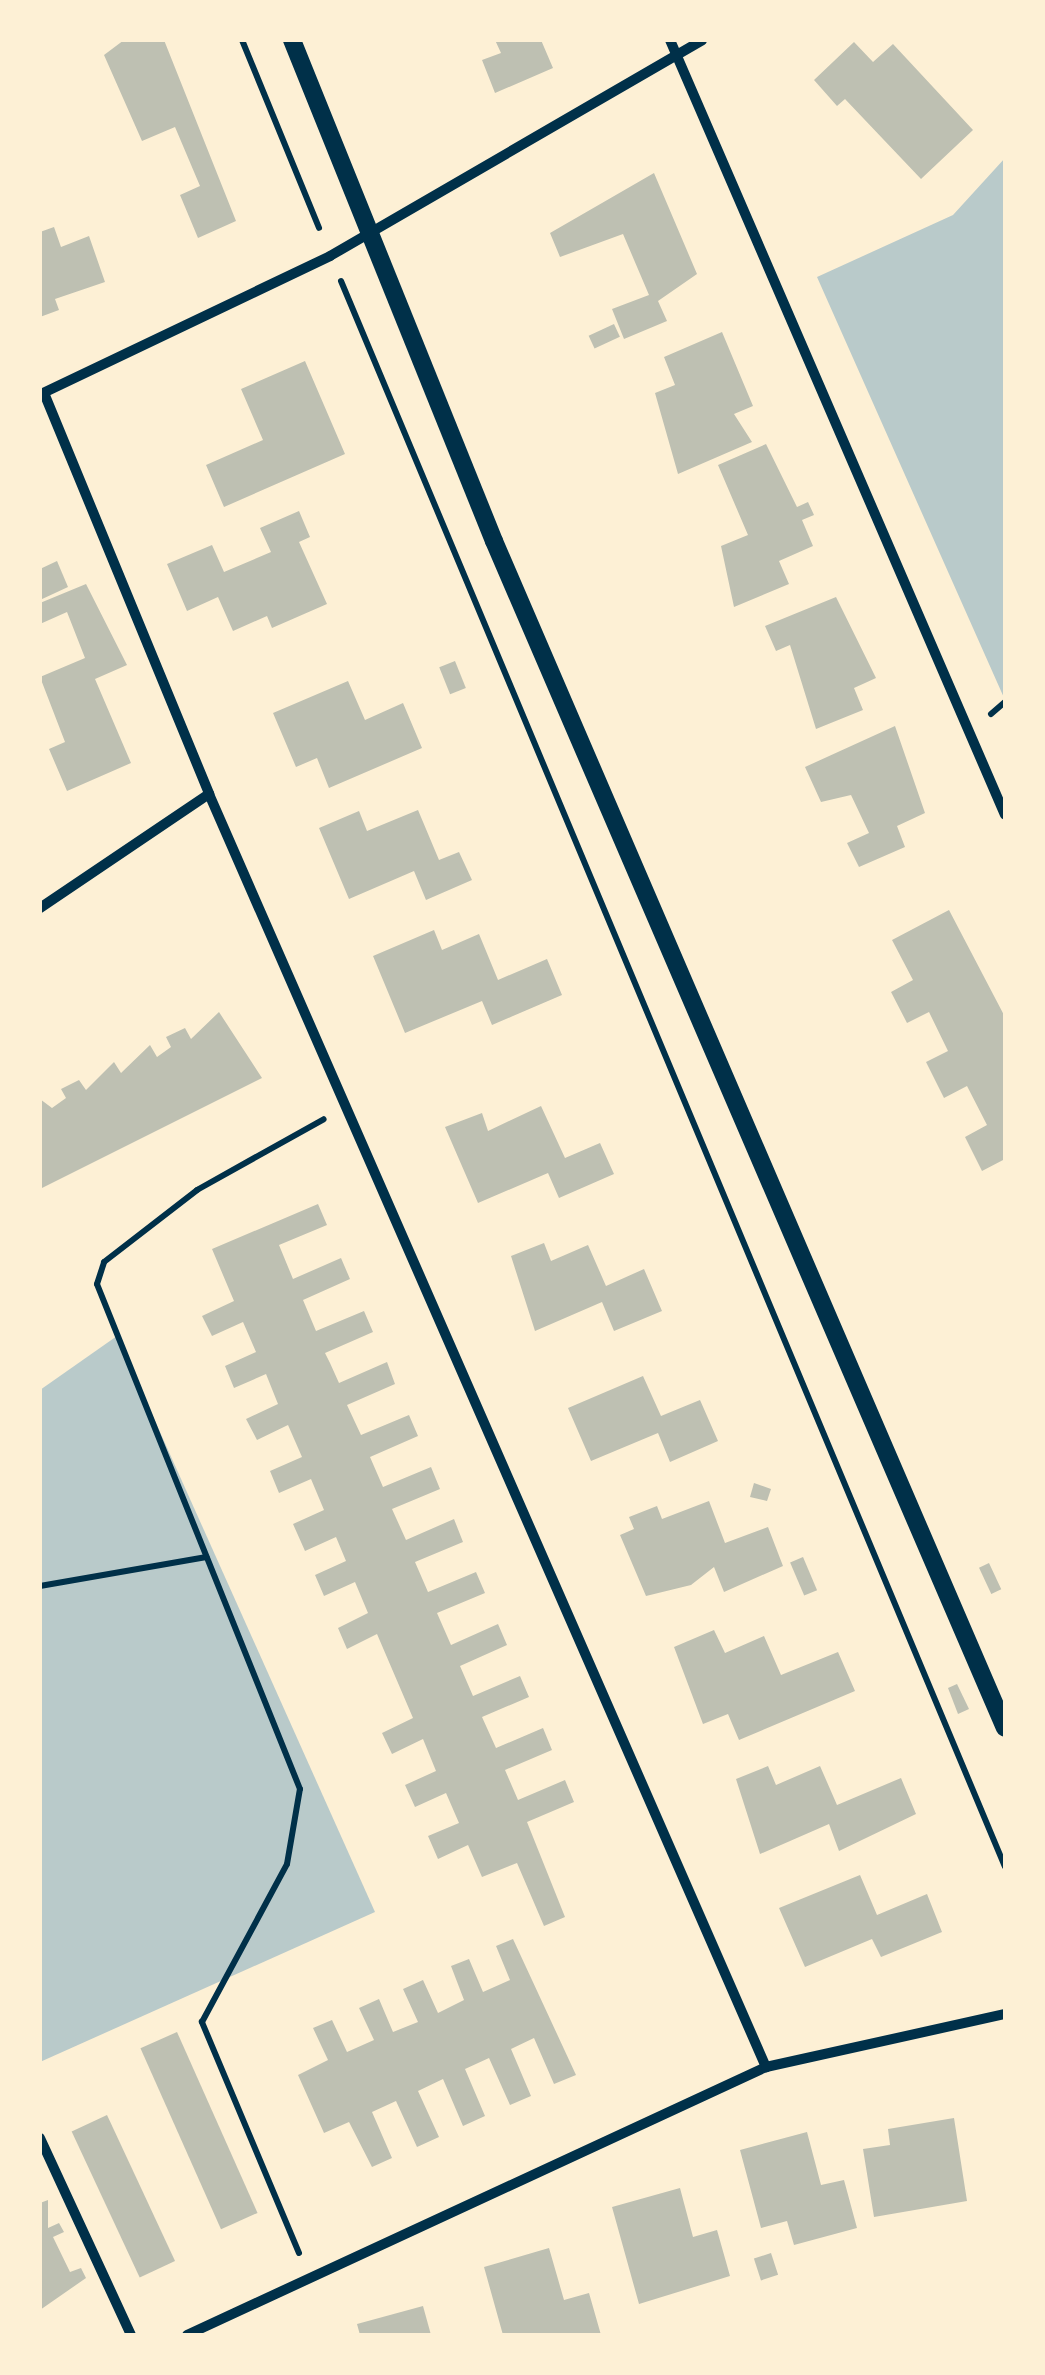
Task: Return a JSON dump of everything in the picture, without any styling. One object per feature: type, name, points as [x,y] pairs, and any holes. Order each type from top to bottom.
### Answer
[{"type":"street","points":[[292,40],[494,541],[1005,1728]]},
{"type":"street","points":[[670,40],[1005,815]]},
{"type":"street","points":[[702,40],[678,58],[372,234],[42,393],[209,794],[766,2066]]},
{"type":"street","points":[[40,908],[209,794]]},
{"type":"street","points":[[187,2335],[312,2284],[766,2066],[1005,2014]]},
{"type":"street","points":[[40,2138],[131,2335]]},
{"type":"path","points":[[242,40],[1005,1866]]},
{"type":"path","points":[[312,2284],[202,2022],[286,1864],[300,1789],[96,1284],[104,1262],[196,1190],[348,1108]]},
{"type":"path","points":[[40,1586],[207,1557]]},
{"type":"shaded area","points":[[1005,158],[1005,700],[817,277],[953,215]]},
{"type":"shaded area","points":[[117,1336],[375,1912],[40,2062],[40,1390]]},
{"type":"building","points":[[124,40],[164,40],[236,221],[198,238],[180,195],[200,186],[175,127],[142,141],[104,55]]},
{"type":"building","points":[[495,40],[541,40],[553,68],[495,93],[482,60],[501,53]]},
{"type":"building","points":[[854,42],[873,62],[893,44],[973,130],[921,179],[845,99],[837,106],[814,80]]},
{"type":"building","points":[[654,173],[697,274],[658,301],[667,321],[624,339],[612,309],[649,295],[623,234],[560,257],[550,233]]},
{"type":"building","points":[[54,227],[61,247],[89,236],[105,282],[55,299],[59,310],[40,317],[40,232]]},
{"type":"building","points":[[614,324],[620,337],[595,349],[589,336]]},
{"type":"building","points":[[722,332],[753,406],[734,414],[752,442],[678,474],[655,393],[675,385],[664,357]]},
{"type":"building","points":[[305,361],[345,454],[224,507],[206,465],[263,440],[241,389]]},
{"type":"building","points":[[766,444],[797,507],[808,502],[814,515],[802,520],[813,546],[779,561],[789,584],[734,607],[721,546],[748,535],[718,465]]},
{"type":"building","points":[[299,511],[310,537],[299,542],[327,604],[272,628],[267,616],[233,631],[218,597],[187,611],[167,564],[212,545],[224,572],[271,552],[260,528]]},
{"type":"building","points":[[57,561],[68,587],[40,600],[40,569]]},
{"type":"building","points":[[86,584],[127,665],[95,679],[131,763],[67,791],[49,749],[65,742],[40,677],[85,658],[67,612],[40,624],[40,603]]},
{"type":"building","points":[[836,597],[876,678],[854,688],[863,710],[816,729],[790,645],[776,651],[765,626]]},
{"type":"building","points":[[455,661],[466,688],[450,694],[439,667]]},
{"type":"building","points":[[348,681],[365,720],[403,703],[422,748],[329,788],[317,758],[296,767],[273,713]]},
{"type":"building","points":[[895,726],[925,813],[897,826],[905,847],[859,867],[847,843],[869,833],[851,795],[821,802],[805,767]]},
{"type":"building","points":[[418,810],[439,860],[459,852],[472,880],[426,900],[414,871],[349,899],[319,828],[359,811],[367,831]]},
{"type":"building","points":[[949,910],[1005,1017],[1005,1159],[982,1171],[965,1137],[987,1125],[967,1086],[944,1098],[926,1062],[948,1051],[929,1012],[907,1023],[891,992],[913,980],[892,940]]},
{"type":"building","points":[[434,930],[442,950],[479,934],[498,980],[547,959],[562,995],[492,1025],[482,1001],[405,1033],[373,956]]},
{"type":"building","points":[[219,1012],[262,1078],[40,1189],[40,1099],[52,1108],[66,1098],[61,1089],[79,1080],[86,1090],[114,1062],[121,1073],[150,1045],[157,1057],[171,1047],[166,1037],[185,1028],[191,1039]]},
{"type":"building","points":[[541,1106],[565,1158],[600,1143],[614,1174],[559,1198],[548,1173],[478,1203],[445,1127],[482,1113],[488,1131]]},
{"type":"building","points":[[318,1204],[327,1225],[279,1245],[293,1279],[341,1258],[350,1279],[303,1300],[316,1331],[364,1311],[373,1332],[325,1353],[339,1383],[387,1362],[395,1384],[347,1405],[361,1435],[409,1415],[418,1436],[370,1457],[383,1487],[431,1467],[440,1489],[392,1509],[406,1540],[454,1519],[463,1542],[415,1562],[428,1592],[476,1572],[485,1593],[437,1613],[451,1645],[498,1624],[507,1645],[460,1666],[473,1696],[520,1676],[529,1697],[482,1717],[496,1748],[543,1728],[552,1750],[505,1770],[518,1800],[565,1780],[574,1802],[527,1822],[565,1917],[544,1926],[517,1863],[482,1877],[468,1845],[438,1859],[428,1836],[459,1823],[446,1793],[415,1807],[405,1785],[436,1771],[423,1739],[392,1754],[382,1733],[413,1718],[377,1634],[347,1649],[338,1628],[368,1613],[355,1582],[324,1596],[315,1575],[346,1561],[336,1537],[305,1551],[293,1524],[324,1510],[311,1479],[279,1493],[270,1471],[302,1457],[288,1425],[257,1440],[246,1419],[278,1404],[266,1374],[234,1388],[225,1366],[256,1352],[243,1322],[212,1336],[202,1316],[234,1301],[212,1249]]},
{"type":"building","points":[[544,1243],[551,1261],[588,1245],[606,1286],[644,1269],[662,1311],[614,1331],[602,1302],[535,1331],[511,1256]]},
{"type":"building","points":[[643,1376],[661,1416],[700,1400],[718,1441],[670,1462],[658,1433],[591,1461],[568,1408]]},
{"type":"building","points":[[754,1483],[771,1489],[767,1501],[750,1497]]},
{"type":"building","points":[[709,1501],[725,1543],[768,1527],[783,1566],[724,1592],[714,1567],[691,1585],[646,1596],[620,1535],[634,1529],[629,1517],[657,1506],[662,1519]]},
{"type":"building","points":[[803,1557],[817,1590],[804,1596],[790,1562]]},
{"type":"building","points":[[989,1563],[1001,1589],[991,1594],[979,1568]]},
{"type":"building","points":[[714,1630],[725,1653],[764,1636],[781,1675],[838,1652],[855,1691],[739,1740],[728,1714],[703,1724],[674,1647]]},
{"type":"building","points":[[957,1684],[969,1709],[958,1714],[948,1688]]},
{"type":"building","points":[[768,1766],[776,1785],[820,1766],[837,1805],[901,1778],[916,1814],[839,1851],[829,1824],[760,1854],[736,1779]]},
{"type":"building","points":[[860,1875],[877,1915],[927,1894],[942,1932],[881,1957],[872,1939],[805,1967],[779,1908]]},
{"type":"building","points":[[513,1939],[576,2075],[554,2084],[534,2038],[511,2049],[531,2096],[510,2105],[489,2058],[465,2069],[485,2116],[463,2126],[443,2079],[418,2091],[439,2137],[417,2147],[396,2101],[372,2112],[392,2158],[372,2167],[349,2122],[324,2133],[298,2075],[328,2060],[313,2028],[332,2020],[347,2052],[374,2040],[359,2008],[379,1999],[393,2032],[418,2022],[403,1989],[423,1980],[438,2013],[464,2000],[451,1966],[469,1959],[483,1992],[510,1980],[496,1946]]},
{"type":"building","points":[[177,2032],[258,2213],[221,2229],[140,2048]]},
{"type":"building","points":[[107,2115],[175,2261],[140,2277],[72,2131]]},
{"type":"building","points":[[954,2118],[967,2201],[874,2217],[863,2149],[890,2145],[888,2129]]},
{"type":"building","points":[[807,2132],[821,2185],[844,2180],[857,2228],[794,2245],[787,2221],[761,2228],[740,2150]]},
{"type":"building","points":[[680,2188],[693,2237],[717,2230],[730,2276],[639,2304],[612,2207]]},
{"type":"building","points":[[48,2200],[48,2228],[59,2223],[64,2232],[53,2237],[70,2272],[81,2268],[86,2278],[40,2310],[40,2203]]},
{"type":"building","points":[[549,2248],[564,2300],[589,2293],[601,2335],[503,2335],[484,2267]]},
{"type":"building","points":[[771,2253],[778,2275],[761,2280],[754,2259]]},
{"type":"building","points":[[423,2306],[431,2335],[360,2335],[357,2324]]}]
